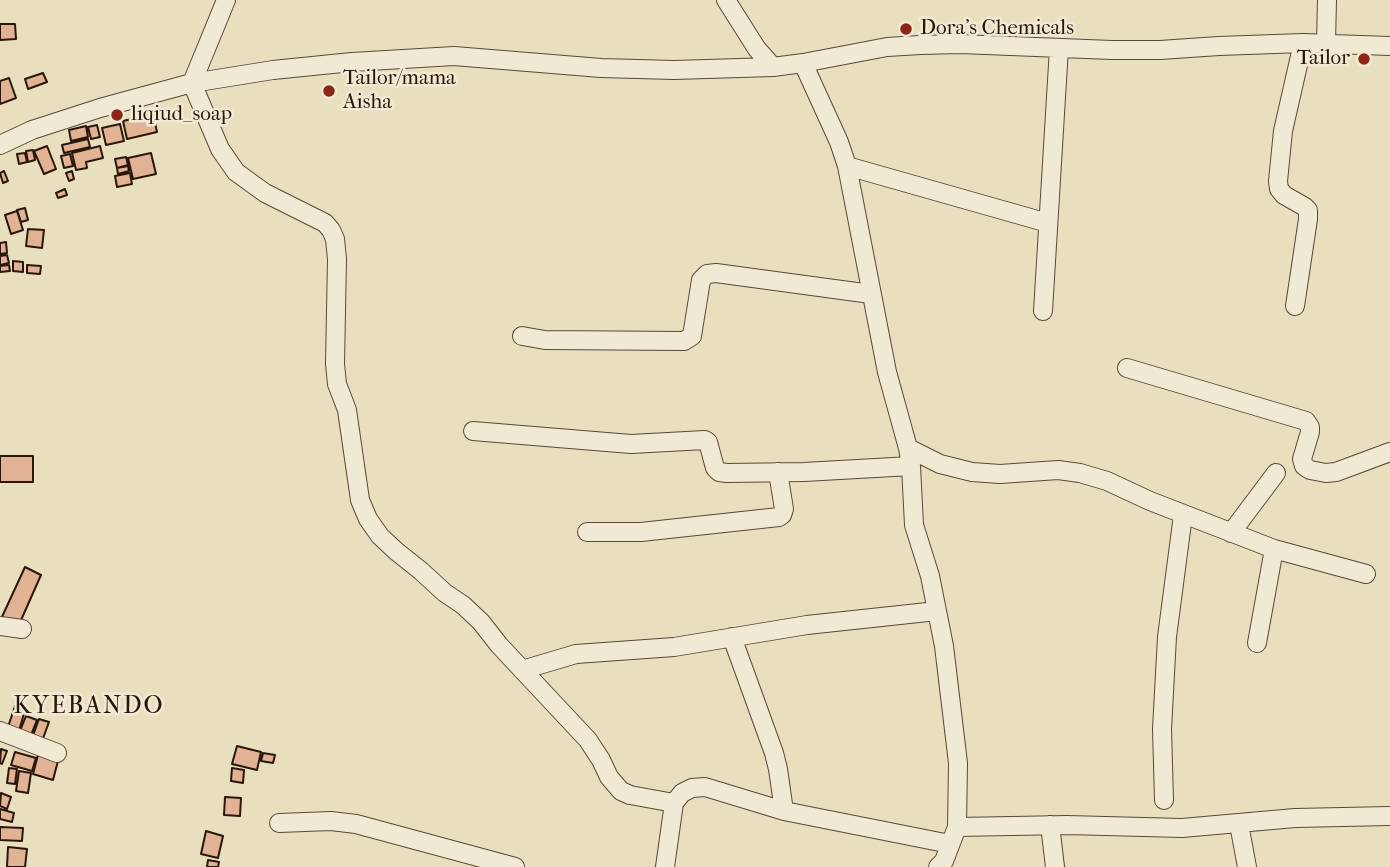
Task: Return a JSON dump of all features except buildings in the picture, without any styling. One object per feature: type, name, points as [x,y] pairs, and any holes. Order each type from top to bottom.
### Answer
[{"type":"street","points":[[226,0],[192,83],[220,149],[236,172],[265,193],[325,223],[335,239],[337,384],[347,410],[360,500],[368,519],[380,536],[396,551],[481,622],[499,645],[588,740],[621,791],[674,803]]},
{"type":"street","points":[[726,0],[757,49],[773,67]]},
{"type":"street","points":[[1326,43],[1327,0]]},
{"type":"street","points":[[0,145],[32,130],[100,108],[192,83],[352,62],[454,56],[601,68],[674,70],[773,67],[887,47],[920,45],[1160,50],[1303,43],[1390,46]]},
{"type":"street","points":[[1295,306],[1308,210],[1284,195],[1279,189],[1278,181],[1283,131],[1303,43]]},
{"type":"street","points":[[1043,311],[1059,48]]},
{"type":"street","points":[[665,867],[674,803],[682,793],[692,788],[705,787],[944,860],[957,827],[958,763],[944,646],[930,576],[914,525],[909,457],[887,372],[847,166],[803,63]]},
{"type":"street","points":[[847,166],[1048,223]]},
{"type":"street","points":[[522,336],[545,340],[684,341],[692,336],[701,280],[707,274],[871,294]]},
{"type":"street","points":[[1127,369],[1306,421],[1310,432],[1302,459],[1304,466],[1310,470],[1336,472],[1390,452]]},
{"type":"street","points":[[473,431],[631,444],[705,440],[708,442],[715,468],[727,473],[778,472],[909,457],[972,472],[1080,472],[1274,549],[1366,574]]},
{"type":"street","points":[[587,532],[641,532],[779,517],[784,509],[778,472]]},
{"type":"street","points":[[1231,533],[1276,473]]},
{"type":"street","points":[[1164,800],[1162,729],[1167,637],[1183,515]]},
{"type":"street","points":[[1258,643],[1274,549]]},
{"type":"street","points":[[522,670],[576,654],[674,647],[807,625],[937,611]]},
{"type":"street","points":[[0,626],[22,629]]},
{"type":"street","points":[[733,638],[774,753],[784,811]]},
{"type":"street","points":[[0,731],[57,753]]},
{"type":"street","points":[[957,827],[1050,825],[1182,828],[1295,818],[1390,816]]},
{"type":"street","points":[[279,823],[331,821],[356,824],[515,867]]},
{"type":"street","points":[[1239,824],[1247,867]]},
{"type":"street","points":[[1050,825],[1055,867]]},
{"type":"place","name":"Dora's Chemicals","points":[[906,29]]},
{"type":"place","name":"Tailor","points":[[1364,59]]},
{"type":"place","name":"Tailor/mama Aisha","points":[[329,91]]},
{"type":"place","name":"liqiud_soap","points":[[117,115]]},
{"type":"district","name":"KYEBANDO","points":[[89,707]]}]
